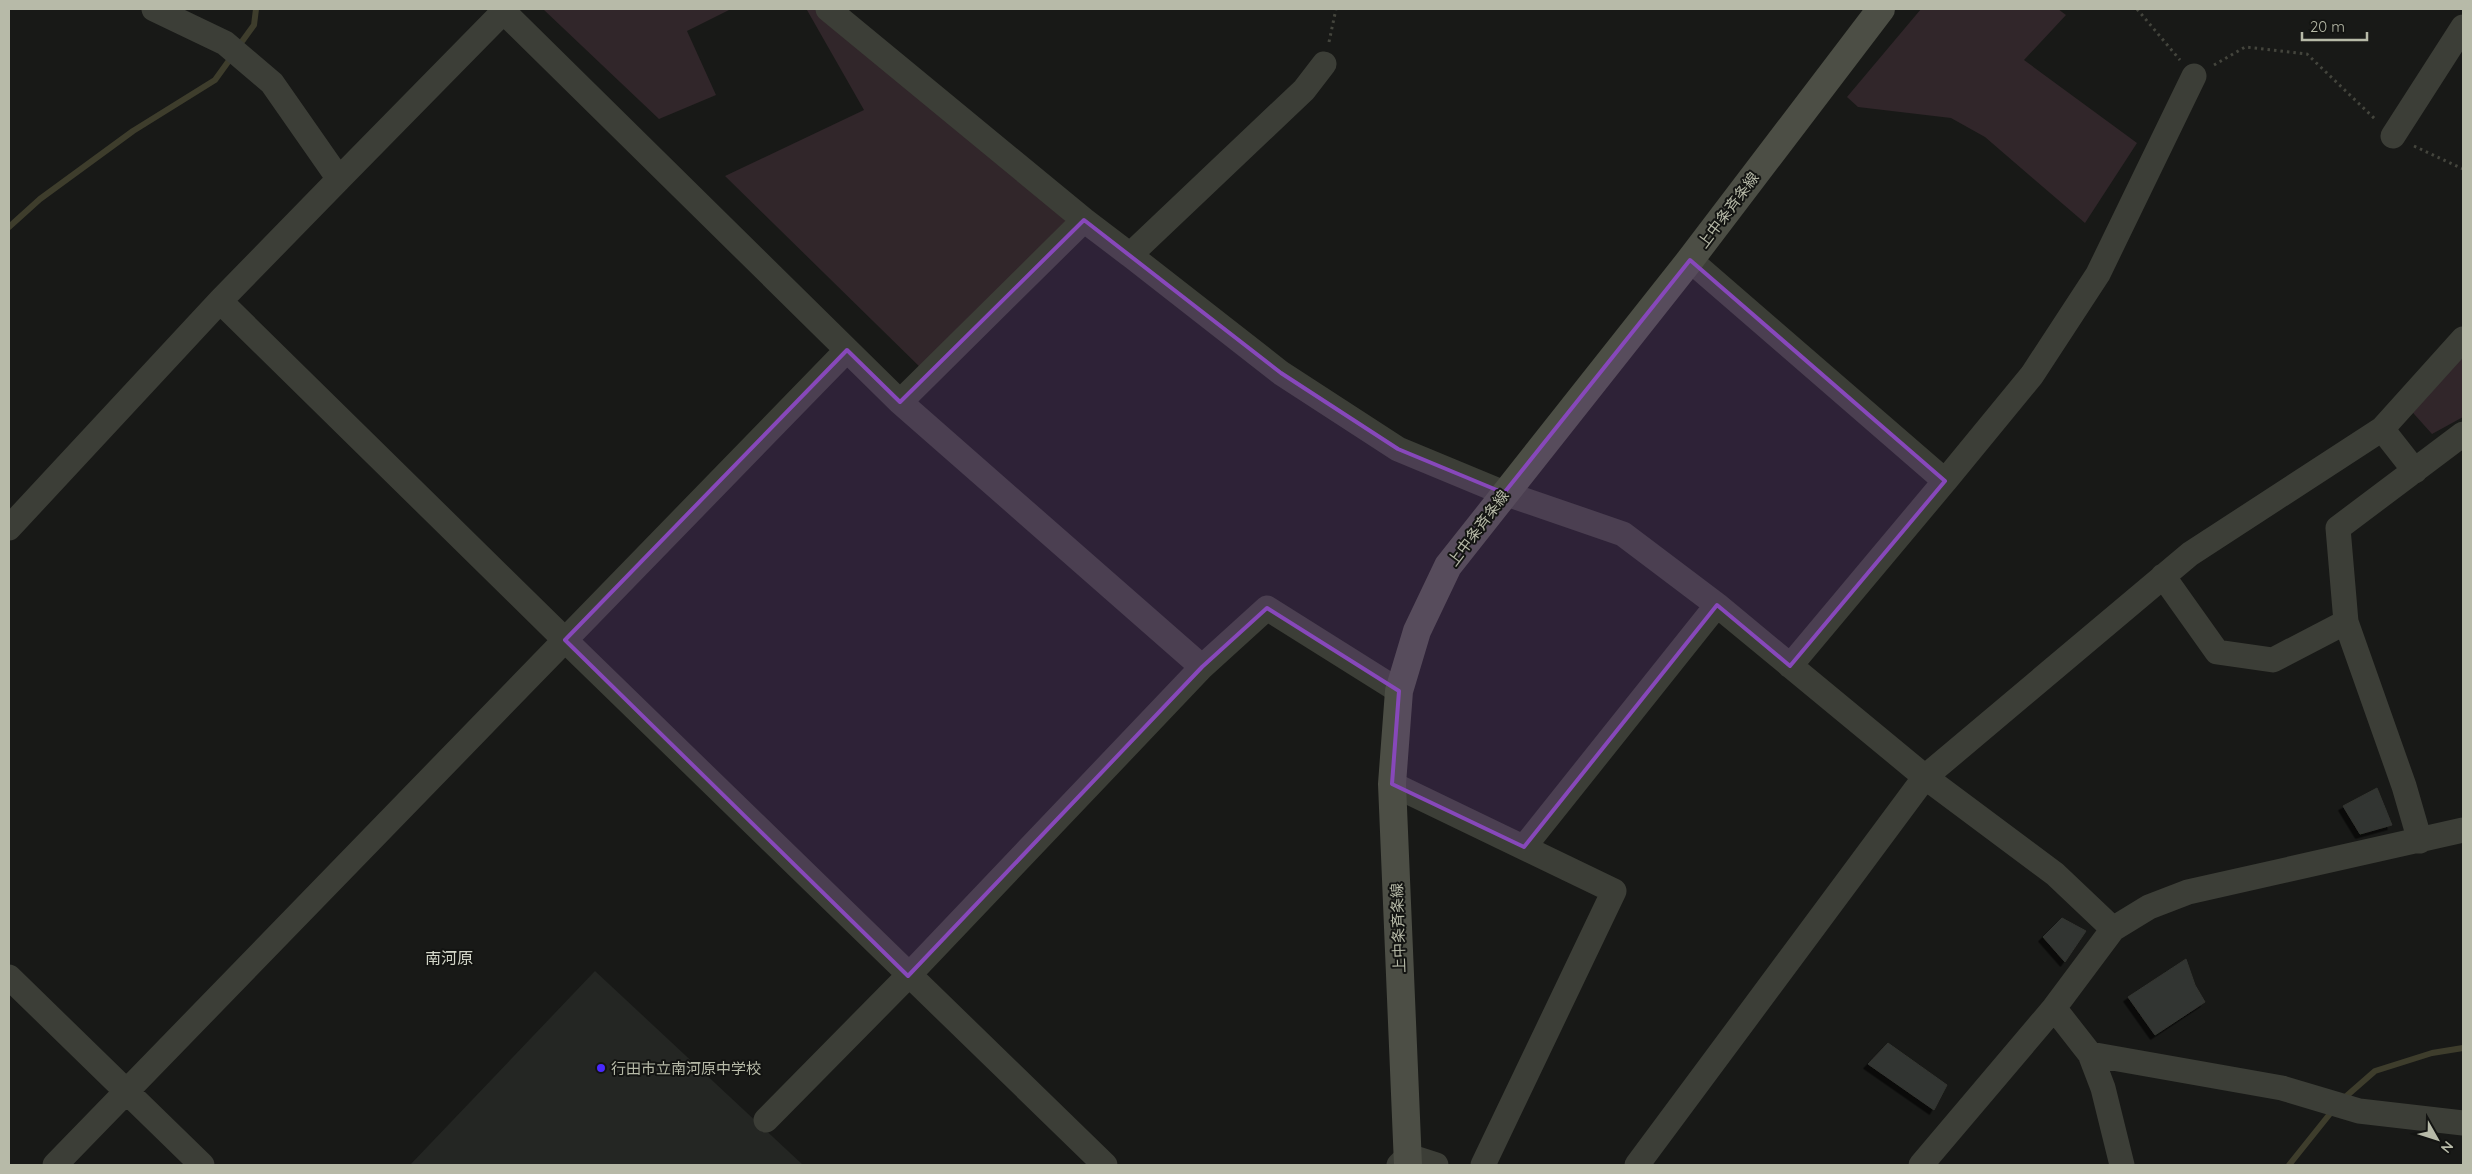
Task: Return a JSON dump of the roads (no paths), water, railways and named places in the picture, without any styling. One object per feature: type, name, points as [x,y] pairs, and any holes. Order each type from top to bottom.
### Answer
[{"type":"main road","name":"上中条斉条線","points":[[1405,1162],[1392,784],[1399,691],[1417,631],[1448,566],[1690,260],[1881,9]]},
{"type":"street","points":[[154,9],[226,43],[272,83],[339,178]]},
{"type":"street","points":[[828,9],[1084,220],[1280,373],[1398,448],[1504,493],[1623,534],[1717,605],[1925,777],[2055,874],[2113,929]]},
{"type":"street","points":[[9,528],[220,301],[505,10],[900,402],[1202,667]]},
{"type":"street","points":[[2393,136],[2463,27]]},
{"type":"street","points":[[1130,255],[1304,90],[1324,64]]},
{"type":"street","points":[[1790,666],[1945,482],[2032,375],[2098,274],[2194,76]]},
{"type":"street","points":[[900,402],[1084,220]]},
{"type":"street","points":[[1690,260],[1945,482]]},
{"type":"street","points":[[220,301],[908,976],[1105,1165]]},
{"type":"street","points":[[1637,1165],[1925,777],[2190,554],[2382,429],[2463,340]]},
{"type":"street","points":[[55,1165],[847,350]]},
{"type":"street","points":[[2382,429],[2415,472]]},
{"type":"street","points":[[2420,841],[2404,786],[2346,622],[2338,528],[2415,472],[2463,434]]},
{"type":"street","points":[[2163,576],[2217,652],[2273,660],[2346,622]]},
{"type":"street","points":[[1524,847],[1717,605]]},
{"type":"street","points":[[766,1120],[908,976],[1202,667],[1267,608],[1399,691]]},
{"type":"street","points":[[1392,784],[1614,891],[1483,1165]]},
{"type":"street","points":[[1921,1165],[2054,1008],[2113,929],[2149,907],[2188,892],[2463,830]]},
{"type":"street","points":[[9,977],[202,1165]]},
{"type":"street","points":[[2054,1008],[2090,1054],[2103,1088],[2122,1165]]},
{"type":"street","points":[[2090,1054],[2282,1088],[2360,1112],[2463,1123]]},
{"type":"street","points":[[1405,1162],[1436,1165]]},
{"type":"waterway","points":[[238,47],[254,25],[256,9]]},
{"type":"waterway","points":[[9,227],[40,199],[133,131],[215,80],[233,55]]},
{"type":"waterway","points":[[2343,1099],[2375,1071],[2432,1053],[2463,1048]]},
{"type":"waterway","points":[[2289,1165],[2333,1110]]},
{"type":"place","name":"行田市立南河原中学校","points":[[601,1068]]},
{"type":"district","name":"南河原","points":[[449,958]]}]
